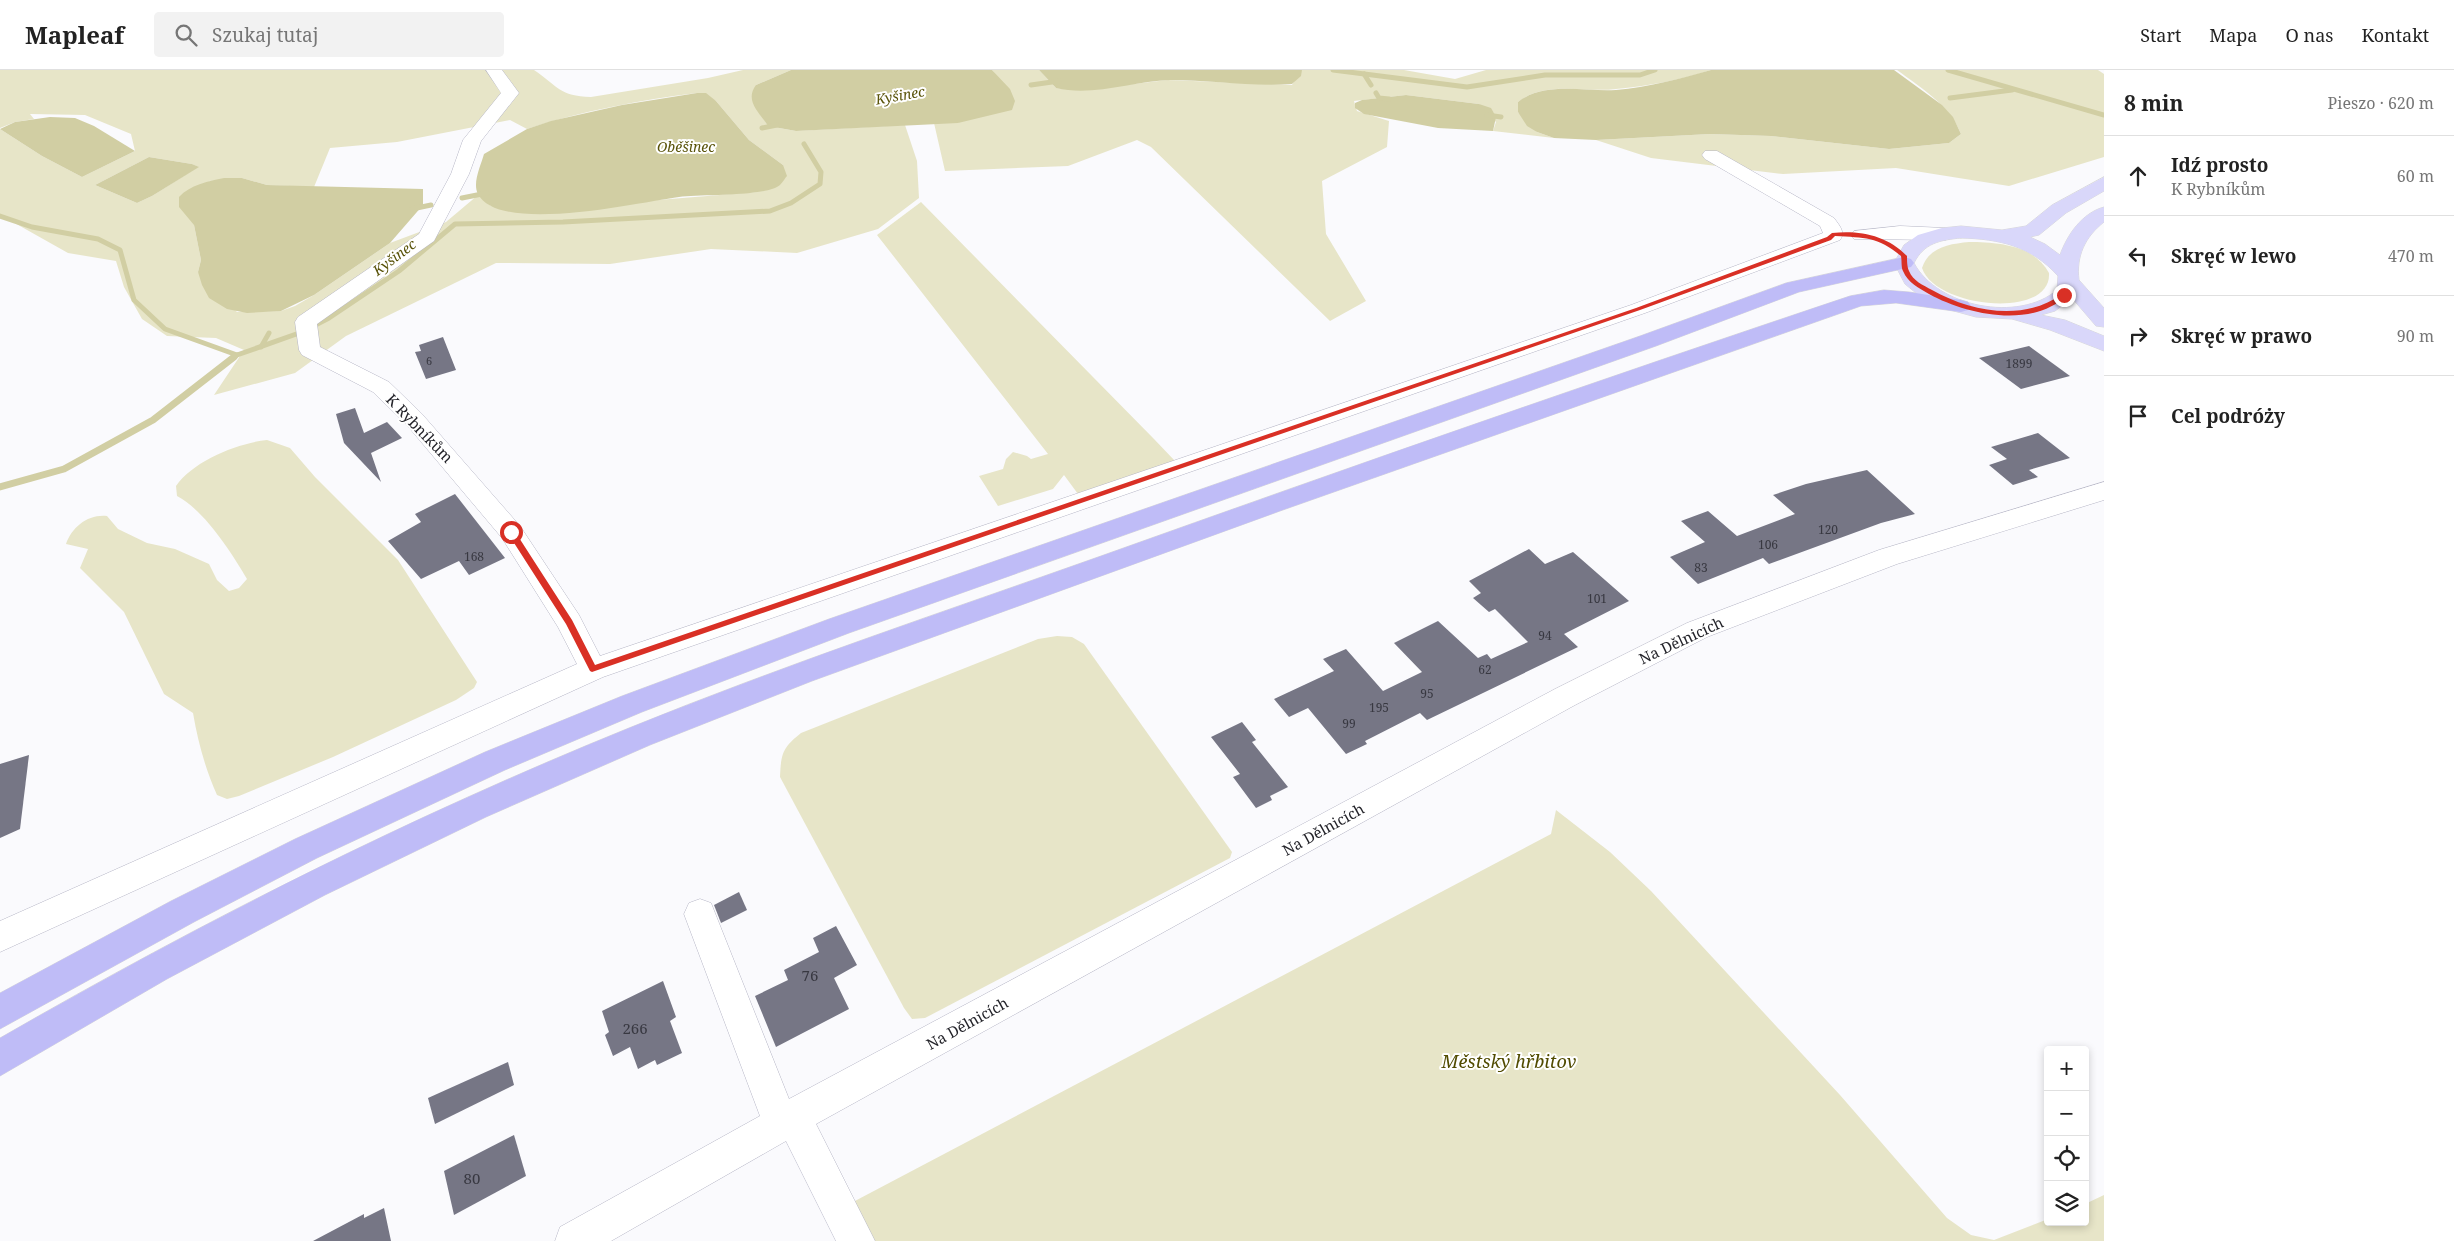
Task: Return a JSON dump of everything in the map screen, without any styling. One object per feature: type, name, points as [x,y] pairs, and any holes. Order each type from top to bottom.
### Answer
[{"type":"highway","points":[[0,1012],[183,910],[342,830],[497,760],[699,677],[894,605],[1648,341],[1768,296],[1820,280],[1904,261]]},
{"type":"highway","points":[[0,1058],[186,952],[367,858],[550,775],[641,736],[734,700],[1483,428],[1857,300],[1882,296],[1908,297],[1962,306]]},
{"type":"main road","points":[[2104,183],[2059,209],[2032,231],[2005,235],[1970,231],[1945,234],[1922,241],[1910,250],[1904,261],[1906,271],[1914,282],[1934,295],[1962,306],[2034,318],[2104,344]]},
{"type":"main road","points":[[2006,314],[2027,312],[2050,306],[2064,295],[2069,279],[2072,248],[2082,230],[2104,213]]},
{"type":"main road","points":[[2005,235],[2043,250],[2104,321]]},
{"type":"street","name":"K Rybníkům","points":[[494,70],[510,93],[502,106],[472,140],[460,174],[427,237],[307,330],[310,350],[381,387],[414,419],[461,472],[511,532],[569,622],[592,669]]},
{"type":"street","points":[[1711,156],[1827,222],[1834,234]]},
{"type":"street","points":[[0,937],[592,669],[1638,309],[1829,239],[1834,234],[1861,235],[1900,232],[1945,234]]},
{"type":"street","points":[[1861,235],[1888,242],[1901,252],[1904,261]]},
{"type":"street","name":"Na Dělnicích","points":[[574,1241],[787,1121],[1565,697],[1697,630],[1888,557],[2104,491]]},
{"type":"street","points":[[700,914],[787,1121],[856,1241]]},
{"type":"green space","points":[[0,70],[534,70],[560,90],[572,95],[591,97],[708,78],[743,70],[791,70],[756,85],[763,118],[768,126],[796,131],[905,125],[917,161],[919,198],[878,229],[797,253],[711,249],[610,264],[496,263],[346,336],[295,373],[214,395],[244,350],[216,338],[167,336],[142,319],[124,287],[116,261],[68,253],[4,217],[0,217],[0,129],[42,156],[82,177],[135,151],[131,134],[85,115],[30,114],[34,119],[15,122],[0,128]],"holes":[[[697,93],[716,101],[749,140],[783,165],[757,192],[645,201],[491,206],[478,195],[446,222],[390,243],[314,295],[295,306],[281,311],[237,312],[198,272],[201,260],[194,225],[209,181],[242,178],[267,185],[314,187],[330,148],[397,142],[510,120],[527,129],[611,107]],[[149,157],[192,164],[198,167],[152,196],[137,203],[95,185]]]},
{"type":"green space","points":[[992,70],[1039,70],[1056,88],[1080,90],[1168,80],[1292,85],[1302,70],[1404,70],[1455,79],[1486,70],[1711,70],[1676,80],[1628,88],[1604,90],[1553,89],[1529,95],[1518,102],[1518,112],[1537,132],[1554,138],[1493,131],[1496,122],[1479,104],[1406,95],[1354,101],[1357,111],[1389,121],[1387,147],[1322,181],[1326,234],[1366,301],[1330,321],[1151,147],[1137,140],[1068,166],[945,171],[934,123],[958,123],[1000,80]]},
{"type":"green space","points":[[1897,70],[2098,70],[2104,74],[2104,157],[2009,186],[1896,168],[1783,174],[1651,158],[1596,140],[1710,134],[1771,136],[1889,149],[1949,143],[1961,134],[1950,114],[1934,98]]},
{"type":"green space","points":[[921,202],[1175,461],[1078,494],[1064,475],[1053,489],[998,506],[979,476],[1003,469],[1006,459],[1013,452],[1031,459],[1048,454],[877,235]]},
{"type":"green space","points":[[1969,242],[2003,244],[2034,256],[2049,273],[2045,288],[2032,298],[2014,303],[1992,303],[1969,300],[1948,292],[1931,282],[1922,268],[1929,255],[1947,246]]},
{"type":"green space","points":[[267,440],[290,448],[315,477],[398,560],[477,682],[474,688],[456,700],[333,757],[239,796],[227,799],[217,795],[213,785],[202,755],[193,713],[164,694],[124,612],[80,568],[88,549],[66,544],[72,532],[87,519],[107,516],[118,529],[147,543],[175,549],[209,564],[217,580],[229,591],[239,588],[247,579],[241,569],[207,522],[197,511],[177,496],[176,486],[193,469],[205,461],[230,449]]},
{"type":"green space","points":[[1057,636],[1072,637],[1084,644],[1232,852],[1230,858],[925,1018],[912,1019],[904,1008],[780,777],[782,757],[786,747],[801,733],[1038,639]]},
{"type":"green space","name":"Městský hřbitov","points":[[1556,810],[1610,852],[1651,891],[1840,1095],[1947,1218],[1971,1235],[1994,1240],[2044,1221],[2044,1226],[2089,1226],[2089,1202],[2104,1195],[2104,1241],[873,1241],[853,1202],[1551,834]]},
{"type":"water","points":[[791,70],[992,70],[1010,89],[1015,101],[1012,110],[958,123],[796,131],[768,126],[754,107],[752,102],[753,91],[756,85]]},
{"type":"water","points":[[1039,70],[1302,70],[1301,76],[1292,84],[1261,85],[1170,80],[1084,91],[1056,88]]},
{"type":"water","points":[[1711,70],[1894,70],[1942,105],[1953,117],[1961,134],[1949,143],[1889,149],[1771,136],[1710,134],[1596,140],[1554,138],[1527,126],[1518,112],[1518,102],[1540,92],[1565,89],[1628,89]]},
{"type":"water","name":"Oběšinec","points":[[706,93],[716,101],[749,140],[783,165],[787,176],[780,185],[761,192],[679,197],[572,213],[541,214],[513,212],[491,206],[476,190],[476,179],[484,154],[527,129],[551,121],[622,105]]},
{"type":"water","points":[[1406,95],[1479,104],[1491,108],[1496,117],[1493,131],[1438,128],[1364,114],[1355,108],[1355,103],[1362,100]]},
{"type":"water","points":[[50,117],[75,118],[94,126],[135,151],[82,177],[42,156],[0,129],[15,122]]},
{"type":"water","points":[[149,157],[192,164],[199,167],[137,203],[95,185]]},
{"type":"water","points":[[224,178],[242,178],[267,185],[423,189],[423,205],[390,243],[314,295],[281,311],[247,313],[227,309],[209,298],[198,272],[201,260],[194,225],[179,207],[179,197],[188,189]]},
{"type":"building","points":[[443,337],[456,370],[426,379],[415,352],[421,351],[419,345]]},
{"type":"building","points":[[2029,346],[2070,376],[2021,389],[1979,358]]},
{"type":"building","points":[[355,408],[364,433],[387,422],[402,438],[371,453],[381,482],[344,443],[336,414]]},
{"type":"building","points":[[2038,433],[2070,458],[2029,470],[2038,477],[2013,485],[1989,465],[2007,459],[1991,447]]},
{"type":"building","points":[[1867,470],[1915,514],[1881,523],[1769,564],[1763,558],[1698,584],[1670,557],[1705,542],[1681,521],[1708,511],[1737,536],[1795,514],[1773,495],[1806,484]]},
{"type":"building","points":[[455,494],[505,558],[469,575],[459,561],[421,579],[388,541],[421,522],[415,514]]},
{"type":"building","points":[[1529,549],[1545,564],[1573,552],[1629,601],[1564,634],[1578,647],[1427,720],[1420,713],[1365,741],[1367,744],[1346,754],[1308,708],[1289,717],[1274,699],[1334,671],[1323,659],[1346,649],[1383,691],[1422,672],[1394,643],[1438,621],[1478,658],[1487,654],[1491,659],[1528,642],[1495,609],[1489,612],[1473,598],[1481,593],[1469,581]]},
{"type":"building","points":[[1242,722],[1256,740],[1252,742],[1288,787],[1270,796],[1272,800],[1256,808],[1233,777],[1240,774],[1211,737]]},
{"type":"building","points":[[29,755],[20,829],[0,838],[0,764]]},
{"type":"building","points":[[739,892],[747,910],[721,923],[714,905]]},
{"type":"building","points":[[836,926],[857,965],[834,978],[849,1009],[776,1047],[755,996],[788,980],[784,970],[819,952],[813,938]]},
{"type":"building","points":[[663,981],[676,1017],[670,1021],[682,1053],[657,1065],[655,1060],[638,1069],[630,1047],[613,1056],[605,1035],[609,1032],[602,1011]]},
{"type":"building","points":[[508,1062],[514,1085],[435,1124],[428,1098]]},
{"type":"building","points":[[514,1135],[526,1176],[454,1215],[444,1171]]},
{"type":"building","points":[[384,1208],[391,1241],[313,1241],[364,1214],[364,1218]]},
{"type":"waterway","name":"Kyšinec","points":[[1333,70],[1467,87],[1545,75],[1640,75],[1655,70]]},
{"type":"waterway","name":"Kyšinec","points":[[1948,70],[2104,115]]},
{"type":"waterway","points":[[1364,74],[1371,85]]},
{"type":"waterway","name":"Kyšinec","points":[[1031,85],[1059,81]]},
{"type":"waterway","points":[[1950,98],[2012,90]]},
{"type":"waterway","points":[[1376,93],[1379,98],[1389,99]]},
{"type":"waterway","points":[[1487,115],[1501,117]]},
{"type":"waterway","points":[[762,128],[777,125]]},
{"type":"waterway","name":"Kyšinec","points":[[261,346],[302,332],[329,318],[399,271],[455,224],[563,222],[770,211],[791,203],[820,184],[821,172],[804,144]]},
{"type":"waterway","points":[[462,198],[487,193]]},
{"type":"waterway","points":[[412,209],[431,205]]},
{"type":"waterway","name":"Kyšinec","points":[[0,216],[32,227],[98,239],[120,250],[134,300],[165,329],[237,355]]},
{"type":"waterway","points":[[261,346],[269,333]]},
{"type":"waterway","name":"Kyšinec","points":[[237,355],[261,346]]},
{"type":"waterway","name":"Kyšinec","points":[[233,358],[237,355]]},
{"type":"waterway","points":[[0,487],[64,469],[153,420],[234,357]]},
{"type":"route","points":[[511,532],[569,622],[580,641],[592,669],[1638,309],[1829,239],[1834,234],[1871,236],[1888,242],[1896,247],[1904,256],[1906,271],[1914,282],[1934,295],[1972,309],[2006,314],[2027,312],[2050,306],[2064,295]]}]
